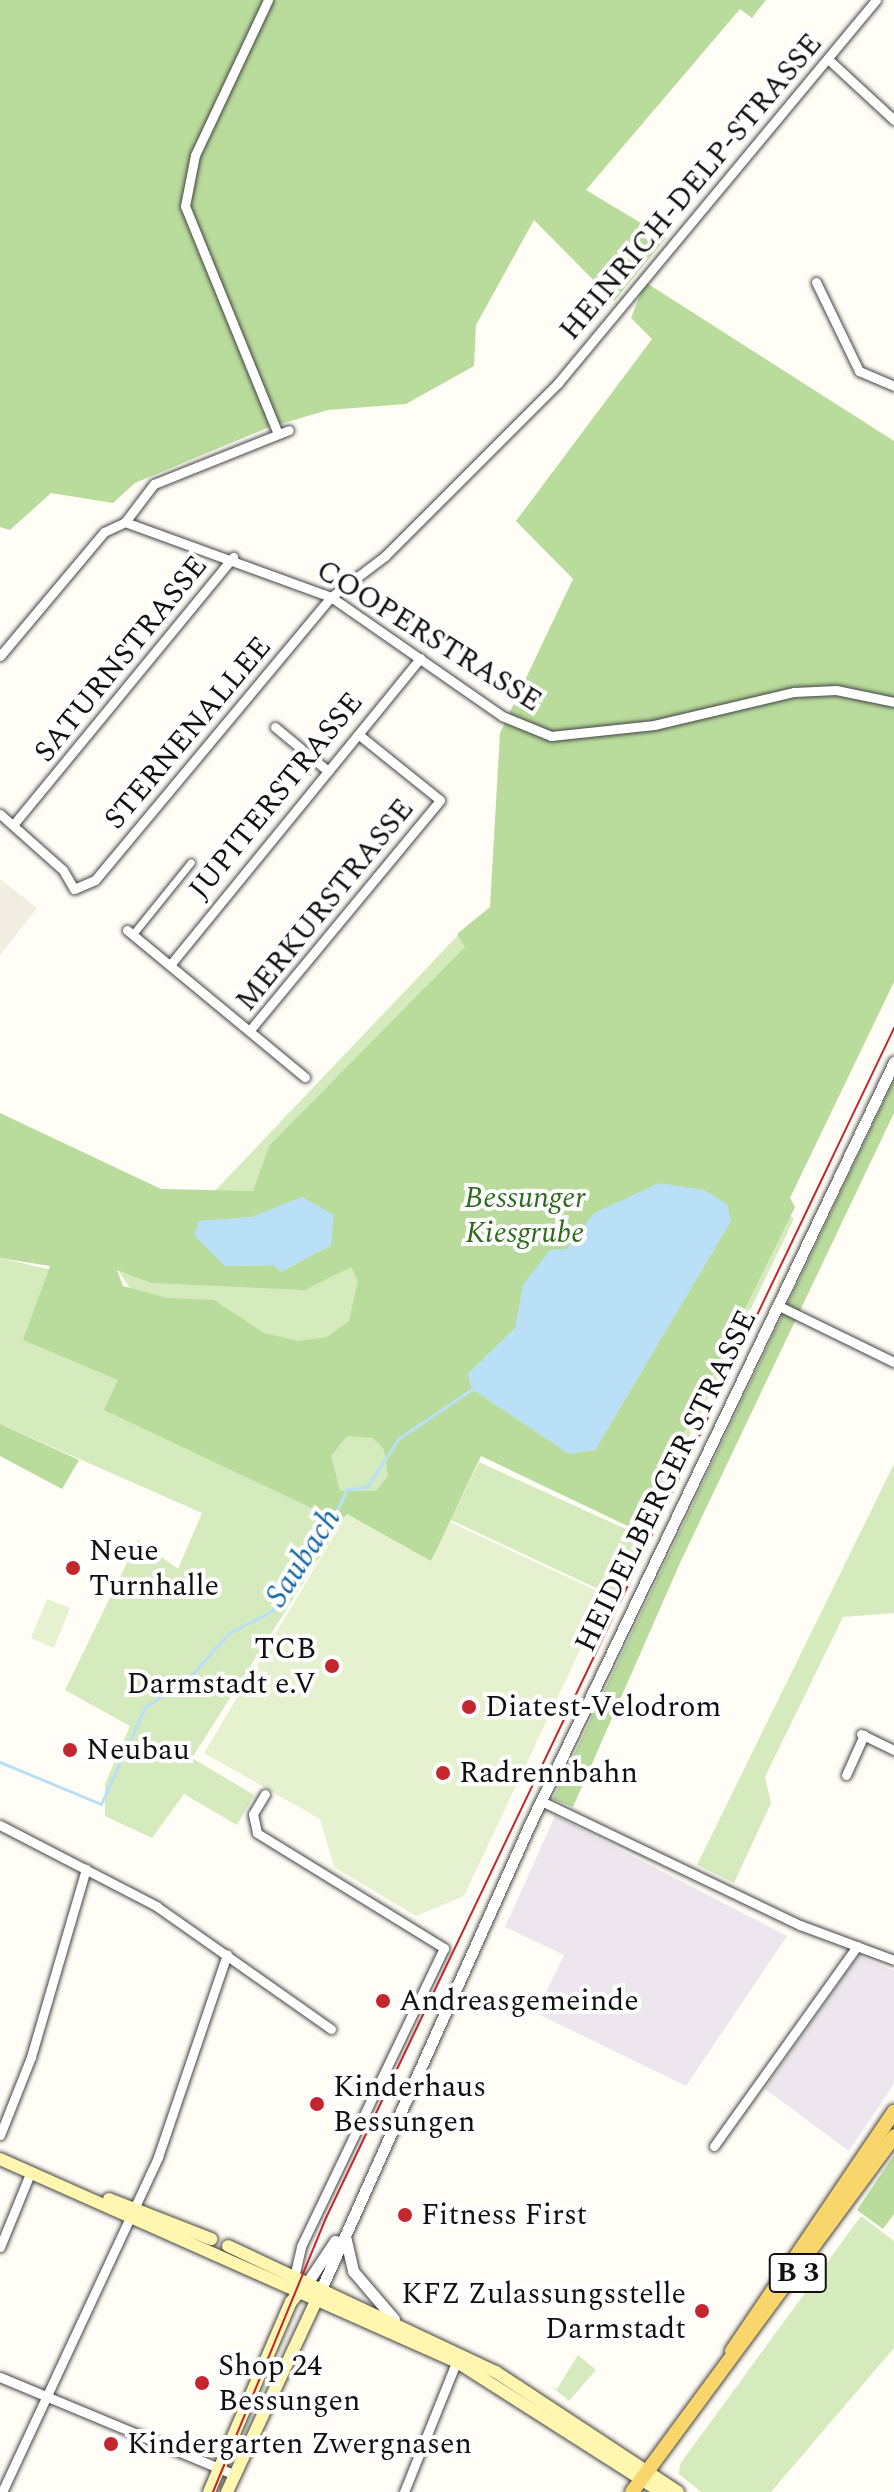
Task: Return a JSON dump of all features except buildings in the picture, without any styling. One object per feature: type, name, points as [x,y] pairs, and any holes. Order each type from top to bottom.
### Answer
[{"type":"main road","name":"B 3","points":[[727,2363],[746,2322],[894,2112]]},
{"type":"main road","name":"B 3","points":[[646,2474],[727,2363],[758,2330],[894,2136]]},
{"type":"main road","points":[[0,2159],[300,2282],[459,2357]]},
{"type":"main road","name":"HEIDELBERGER STRASSE","points":[[227,2492],[227,2471],[300,2282]]},
{"type":"main road","points":[[321,2292],[394,2319],[678,2492]]},
{"type":"main road","name":"HEIDELBERGER STRASSE","points":[[209,2492],[227,2471],[321,2292]]},
{"type":"main road","points":[[632,2492],[646,2474]]},
{"type":"main road","points":[[646,2474],[661,2492]]},
{"type":"street","points":[[268,0],[195,155],[185,206],[278,434]]},
{"type":"street","name":"HEINRICH-DELP-STRASSE","points":[[331,597],[385,556],[539,402],[876,0]]},
{"type":"street","points":[[828,59],[894,120]]},
{"type":"street","points":[[816,282],[859,371],[894,386]]},
{"type":"street","points":[[0,656],[104,532],[125,522],[154,484],[289,430]]},
{"type":"street","name":"COOPERSTRASSE","points":[[125,522],[233,557],[331,597],[502,716],[551,736],[654,725],[794,692],[836,690],[894,702]]},
{"type":"street","name":"SATURNSTRASSE","points":[[13,825],[233,557]]},
{"type":"street","name":"STERNENALLEE","points":[[13,825],[74,889],[95,880],[153,816],[331,597]]},
{"type":"street","name":"JUPITERSTRASSE","points":[[170,965],[420,658]]},
{"type":"street","points":[[275,727],[328,771]]},
{"type":"street","name":"MERKURSTRASSE","points":[[305,1077],[250,1030],[440,800],[358,734]]},
{"type":"street","points":[[0,814],[13,825]]},
{"type":"street","points":[[191,862],[130,932],[250,1030]]},
{"type":"street","name":"HEIDELBERGER STRASSE","points":[[321,2292],[345,2228],[541,1801],[894,1062]]},
{"type":"street","points":[[779,1306],[894,1362]]},
{"type":"street","points":[[846,1775],[862,1734],[894,1750]]},
{"type":"street","name":"HEIDELBERGER STRASSE","points":[[265,1794],[253,1814],[257,1833],[444,1948],[301,2247],[300,2282]]},
{"type":"street","points":[[541,1801],[857,1946],[894,1960]]},
{"type":"street","points":[[0,1825],[86,1869],[227,1954],[331,2029]]},
{"type":"street","points":[[0,2135],[34,2048],[86,1869]]},
{"type":"street","points":[[714,2146],[857,1946]]},
{"type":"street","points":[[2,2492],[133,2213],[227,1954]]},
{"type":"street","points":[[0,2247],[31,2171]]},
{"type":"street","points":[[345,2228],[353,2271],[394,2319]]},
{"type":"street","name":"HEIDELBERGER STRASSE","points":[[300,2282],[345,2228]]},
{"type":"street","points":[[404,2492],[459,2357]]},
{"type":"street","points":[[0,2377],[227,2471]]},
{"type":"shaded area","points":[[0,879],[37,908],[0,955]]},
{"type":"shaded area","points":[[555,1816],[787,1936],[686,2086],[536,2013],[564,1955],[505,1927]]},
{"type":"shaded area","points":[[858,1956],[894,1971],[894,2084],[849,2151],[765,2089]]},
{"type":"green space","points":[[0,0],[766,0],[752,18],[740,9],[586,190],[666,238],[614,301],[534,220],[476,325],[474,366],[406,404],[328,410],[267,428],[135,483],[113,503],[51,493],[10,530],[0,527]]},
{"type":"green space","points":[[645,282],[894,441],[894,982],[790,1198],[795,1207],[636,1530],[481,1456],[431,1562],[347,1514],[339,1521],[104,1410],[118,1380],[23,1340],[50,1266],[0,1258],[0,1113],[161,1189],[253,1191],[269,1146],[465,947],[457,934],[490,907],[500,733],[573,579],[516,521],[652,339],[631,318]],"holes":[[[251,1217],[331,1245],[281,1272],[274,1265],[225,1266],[200,1221]],[[731,1221],[595,1450],[569,1454],[472,1389],[468,1374],[515,1328],[581,1233]],[[351,1267],[358,1281],[349,1321],[327,1337],[298,1341],[264,1333],[214,1300],[167,1298],[123,1286],[117,1270],[151,1283],[305,1290]],[[347,1436],[373,1438],[384,1449],[388,1476],[376,1491],[340,1491],[331,1456]]]},
{"type":"green space","name":"Bessunger Kiesgrube","points":[[461,932],[794,1219],[644,1531],[477,1454],[351,1508],[192,1758],[254,1795],[237,1825],[184,1794],[152,1838],[105,1816],[105,1784],[130,1726],[65,1690],[138,1540],[178,1569],[202,1513],[0,1424],[0,1258],[130,1288],[117,1269],[135,1276],[169,1189],[211,1195]]},
{"type":"green space","points":[[894,1080],[894,1113],[680,1563],[573,1807],[553,1799]]},
{"type":"green space","points":[[0,1424],[79,1460],[62,1489],[0,1456]]},
{"type":"green space","points":[[479,1462],[641,1536],[613,1596],[451,1520]]},
{"type":"green space","points":[[894,1464],[894,1613],[843,1617],[765,1777],[771,1803],[734,1883],[697,1865]]},
{"type":"green space","name":"Diatest-Velodrom","points":[[347,1514],[431,1561],[450,1522],[606,1595],[464,1896],[416,1916],[334,1867],[320,1819],[204,1753]]},
{"type":"green space","points":[[47,1599],[70,1608],[54,1648],[31,1638]]},
{"type":"green space","points":[[894,2155],[894,2214],[883,2229],[857,2210]]},
{"type":"green space","points":[[861,2216],[894,2241],[894,2348],[771,2492],[701,2492],[679,2474],[680,2464]]},
{"type":"green space","points":[[578,2355],[596,2370],[569,2401],[551,2386],[557,2389]]},
{"type":"water","points":[[659,1183],[704,1190],[727,1204],[731,1221],[595,1450],[569,1454],[472,1389],[468,1374],[515,1328],[523,1285],[550,1250],[567,1249],[594,1213]]},
{"type":"water","points":[[302,1197],[334,1215],[331,1245],[281,1272],[274,1265],[225,1266],[194,1235],[199,1221],[251,1217]]},
{"type":"waterway","name":"Saubach","points":[[0,1762],[101,1804],[145,1707],[186,1681],[229,1633],[272,1611],[283,1578],[301,1569],[323,1540],[347,1489],[367,1487],[398,1439],[472,1389]]},
{"type":"tram line","points":[[213,2492],[325,2220],[894,1028]]},
{"type":"place","name":"Neue Turnhalle","points":[[73,1568]]},
{"type":"place","name":"TCB Darmstadt e.V","points":[[332,1666]]},
{"type":"place","name":"Diatest-Velodrom","points":[[469,1707]]},
{"type":"place","name":"Neubau","points":[[70,1750]]},
{"type":"place","name":"Radrennbahn","points":[[443,1773]]},
{"type":"place","name":"Andreasgemeinde","points":[[383,2001]]},
{"type":"place","name":"Kinderhaus Bessungen","points":[[317,2104]]},
{"type":"place","name":"Fitness First","points":[[405,2215]]},
{"type":"place","name":"KFZ Zulassungsstelle Darmstadt","points":[[702,2311]]},
{"type":"place","name":"Shop 24 Bessungen","points":[[202,2383]]},
{"type":"place","name":"Kindergarten Zwergnasen","points":[[111,2444]]}]
